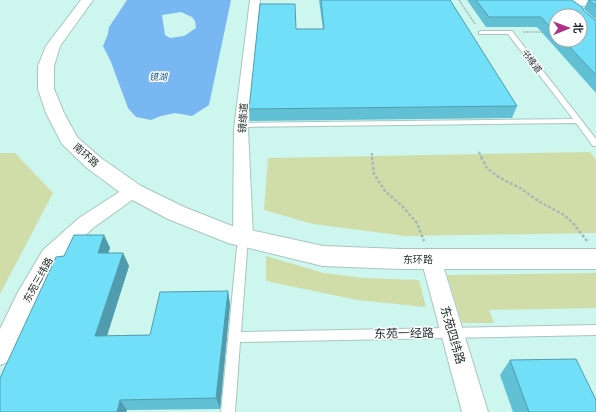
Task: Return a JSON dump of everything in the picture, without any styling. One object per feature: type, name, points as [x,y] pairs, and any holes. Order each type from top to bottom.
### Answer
[{"type":"street","name":"南环路","points":[[87,0],[53,46],[46,66],[46,89],[55,113],[69,140],[94,163],[133,191],[176,213],[228,234],[243,237]]},
{"type":"street","name":"镜缘道","points":[[243,237],[242,124],[255,0]]},
{"type":"street","points":[[574,8],[569,3],[596,3]]},
{"type":"street","name":"东苑三纬路","points":[[0,354],[26,299],[50,256],[86,223],[133,191]]},
{"type":"street","name":"东环路","points":[[243,237],[323,256],[431,259],[594,253]]},
{"type":"street","name":"东苑四纬路","points":[[431,259],[475,412]]},
{"type":"lane","points":[[481,33],[510,32]]},
{"type":"lane","name":"书缘道","points":[[510,32],[596,144]]},
{"type":"lane","points":[[242,124],[578,120]]},
{"type":"lane","points":[[228,412],[243,237]]},
{"type":"lane","name":"东苑一经路","points":[[235,337],[596,330]]},
{"type":"path","points":[[459,0],[481,33]]},
{"type":"path","points":[[510,32],[548,32]]},
{"type":"path","points":[[479,152],[487,168],[500,178],[520,188],[540,202],[564,215],[572,222],[594,253]]},
{"type":"path","points":[[372,154],[374,174],[385,191],[402,206],[417,223],[431,259]]},
{"type":"shaded area","points":[[0,0],[596,0],[596,412],[0,412]]},
{"type":"green space","points":[[590,152],[596,160],[596,233],[405,236],[313,224],[264,210],[268,158]]},
{"type":"green space","points":[[0,153],[15,153],[53,193],[0,294]]},
{"type":"green space","points":[[266,256],[324,273],[364,278],[419,280],[426,307],[357,300],[266,281]]},
{"type":"green space","points":[[596,273],[596,308],[489,310],[494,323],[462,323],[447,275]]},
{"type":"water","name":"镜湖","points":[[127,0],[231,0],[209,105],[192,116],[175,113],[151,120],[136,117],[128,108],[111,62],[103,46],[109,27]],"holes":[[[181,12],[192,17],[195,21],[196,28],[184,36],[170,38],[165,35],[162,15]]]},
{"type":"building","points":[[321,0],[450,0],[517,106],[249,109],[260,4],[295,4],[296,29],[324,29]]},
{"type":"building","points":[[476,0],[572,0],[583,8],[548,8],[548,24],[541,17],[489,17]]},
{"type":"building","points":[[589,0],[596,0],[596,6]]},
{"type":"building","points":[[588,14],[596,21],[596,75],[571,48],[588,48]]},
{"type":"building","points":[[74,235],[104,235],[98,253],[123,253],[95,336],[150,335],[160,292],[228,291],[216,398],[120,400],[117,412],[0,412],[0,378],[56,257],[64,256]]},
{"type":"building","points":[[576,359],[596,400],[596,412],[529,412],[510,360]]}]
